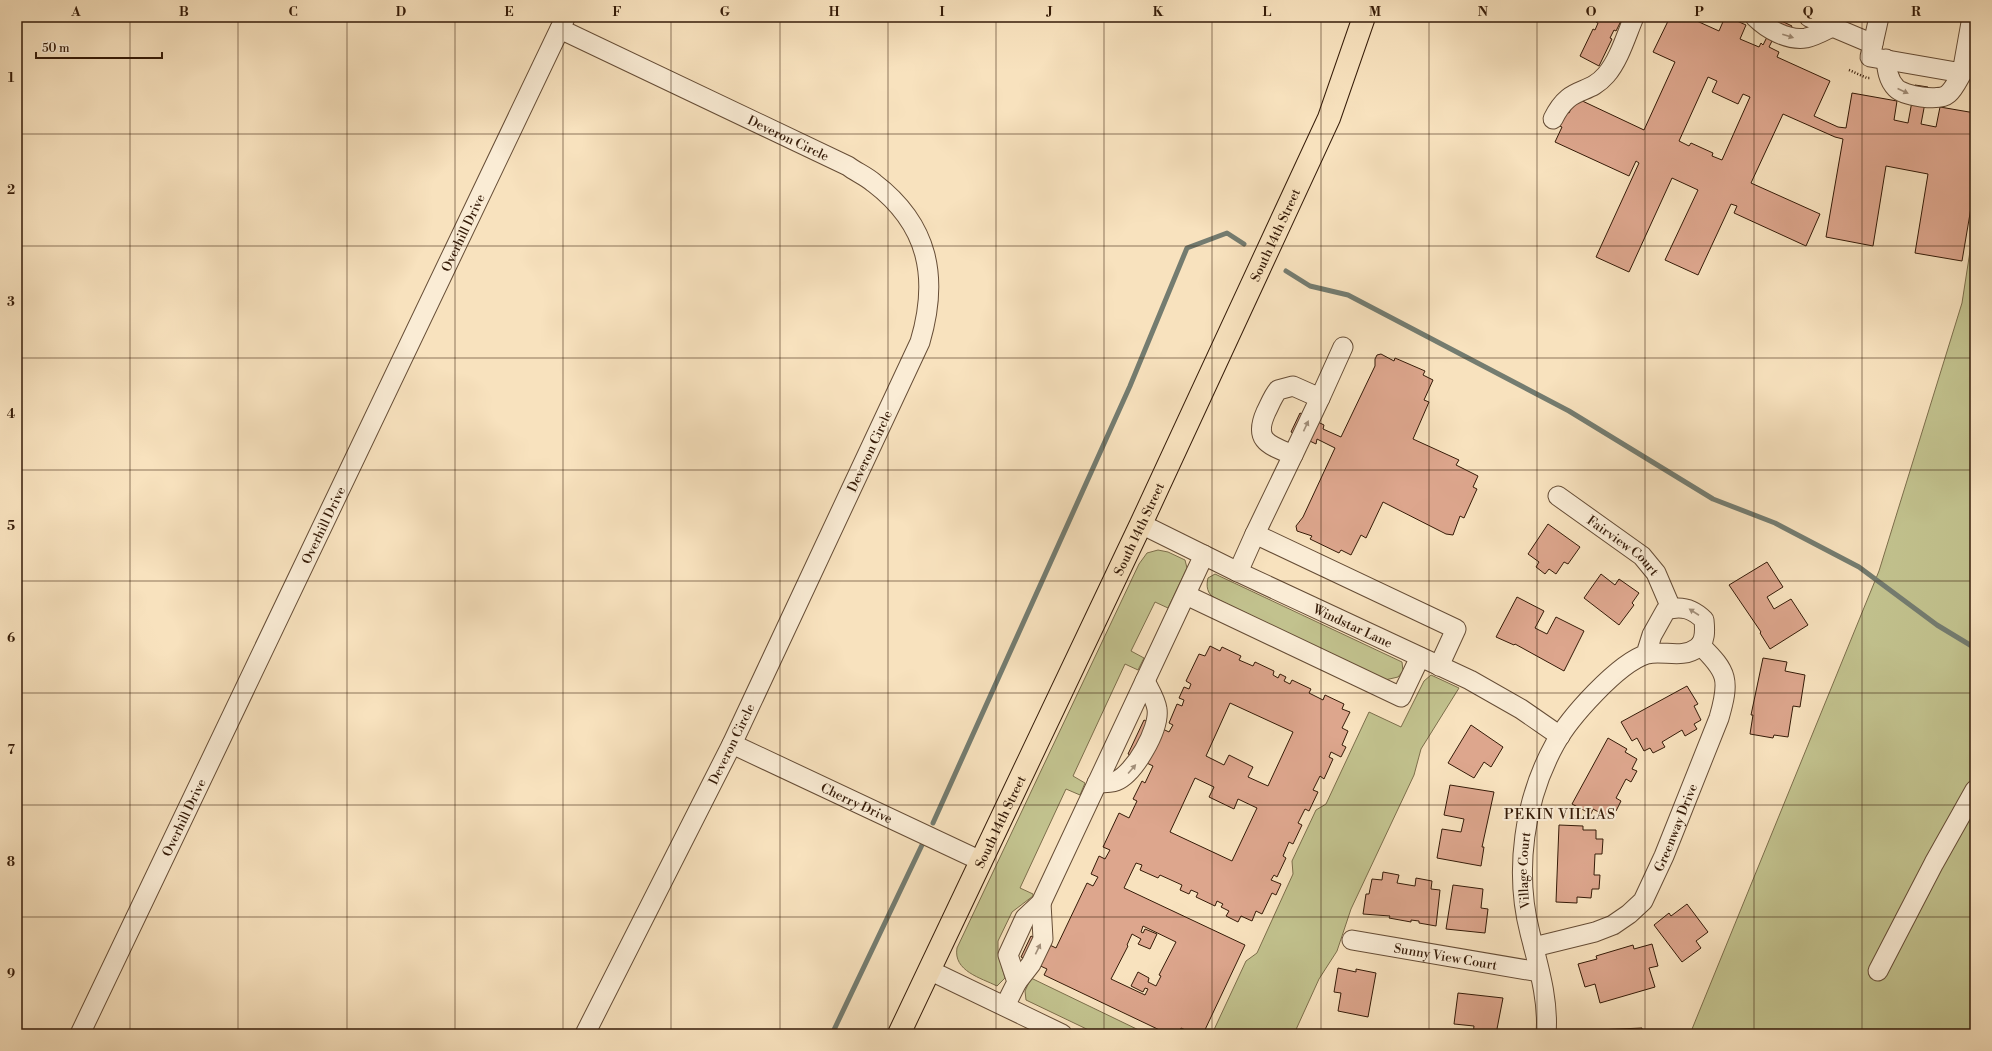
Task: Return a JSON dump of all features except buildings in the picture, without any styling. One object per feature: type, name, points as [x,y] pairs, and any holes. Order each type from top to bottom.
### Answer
[{"type":"main road","name":"South 14th Street","points":[[899,1034],[1141,524],[1329,118],[1364,17]]},
{"type":"street","points":[[1553,119],[1563,101],[1574,93],[1595,85],[1606,75],[1615,62],[1634,17]]},
{"type":"street","points":[[1755,17],[1772,29],[1788,37],[1796,38],[1811,36],[1832,27]]},
{"type":"street","points":[[1809,17],[1873,44]]},
{"type":"street","points":[[1879,17],[1870,56],[1962,73]]},
{"type":"street","points":[[1886,59],[1888,74],[1897,89],[1904,93],[1941,99],[1948,95],[1962,73],[1972,17]]},
{"type":"street","name":"Deveron Circle","points":[[563,23],[848,166],[874,183],[902,210],[920,238],[929,268],[928,317],[920,342],[732,744],[585,1034]]},
{"type":"street","name":"Overhill Drive","points":[[80,1034],[563,23]]},
{"type":"street","points":[[1238,572],[1343,347]]},
{"type":"street","points":[[1293,455],[1272,446],[1264,440],[1261,432],[1261,424],[1274,394],[1278,390],[1293,386],[1320,398]]},
{"type":"street","name":"Fairview Court","points":[[1558,496],[1642,556],[1656,573],[1671,608]]},
{"type":"street","name":"Windstar Lane","points":[[1141,524],[1238,572],[1493,692],[1560,736]]},
{"type":"street","points":[[1256,534],[1456,629],[1439,666]]},
{"type":"street","points":[[1017,982],[1008,956],[1025,918],[1041,903],[1204,555]]},
{"type":"street","points":[[1186,594],[1401,697],[1420,657]]},
{"type":"street","points":[[1671,608],[1687,608],[1704,620],[1704,640],[1700,645],[1698,648],[1687,652],[1646,654],[1659,621],[1666,610],[1671,608]]},
{"type":"street","name":"Greenway Drive","points":[[1534,947],[1595,932],[1613,925],[1629,914],[1643,901],[1664,856],[1719,718],[1725,696],[1725,676],[1714,659],[1700,645]]},
{"type":"street","name":"Village Court","points":[[1546,1034],[1545,1005],[1540,972],[1528,925],[1522,884],[1526,824],[1543,770],[1560,736],[1596,691],[1615,674],[1646,654]]},
{"type":"street","points":[[1097,784],[1115,782],[1129,773],[1138,761],[1156,724],[1157,709],[1145,681]]},
{"type":"street","name":"Cherry Drive","points":[[732,744],[981,861]]},
{"type":"street","points":[[1878,971],[1934,863],[1975,790]]},
{"type":"street","points":[[1005,1006],[1017,982],[1031,964],[1043,939],[1041,903]]},
{"type":"street","name":"Sunny View Court","points":[[1352,940],[1540,972]]},
{"type":"street","points":[[929,970],[1062,1034]]},
{"type":"green space","points":[[1975,219],[1975,1034],[1690,1034],[1879,571],[1962,303]]},
{"type":"green space","points":[[1158,550],[1168,552],[1185,560],[1187,568],[1168,608],[1155,602],[1131,651],[1144,658],[1138,670],[1125,664],[1073,776],[1085,783],[1080,795],[1066,789],[1020,888],[1033,894],[1033,896],[1012,912],[998,941],[998,953],[1005,978],[997,986],[976,977],[964,968],[959,963],[957,948],[1139,564],[1147,553]]},
{"type":"green space","points":[[1215,574],[1402,662],[1403,671],[1398,677],[1385,680],[1215,598],[1210,594],[1207,584],[1208,578]]},
{"type":"green space","points":[[1431,675],[1459,688],[1421,749],[1414,775],[1351,909],[1337,951],[1319,979],[1294,1034],[1212,1034],[1246,961],[1257,953],[1293,874],[1292,861],[1316,810],[1326,804],[1369,712],[1401,727],[1424,681]]},
{"type":"green space","points":[[1031,978],[1147,1034],[1097,1034],[1026,1000],[1025,991]]},
{"type":"waterway","points":[[933,823],[1130,386],[1187,248],[1227,233],[1244,244]]},
{"type":"waterway","points":[[1286,271],[1310,286],[1348,295],[1569,411],[1713,499],[1775,523],[1859,567],[1937,625],[1975,648]]},
{"type":"waterway","points":[[832,1034],[922,845]]},
{"type":"district","name":"PEKIN VILLAS","points":[[1560,814]]}]
